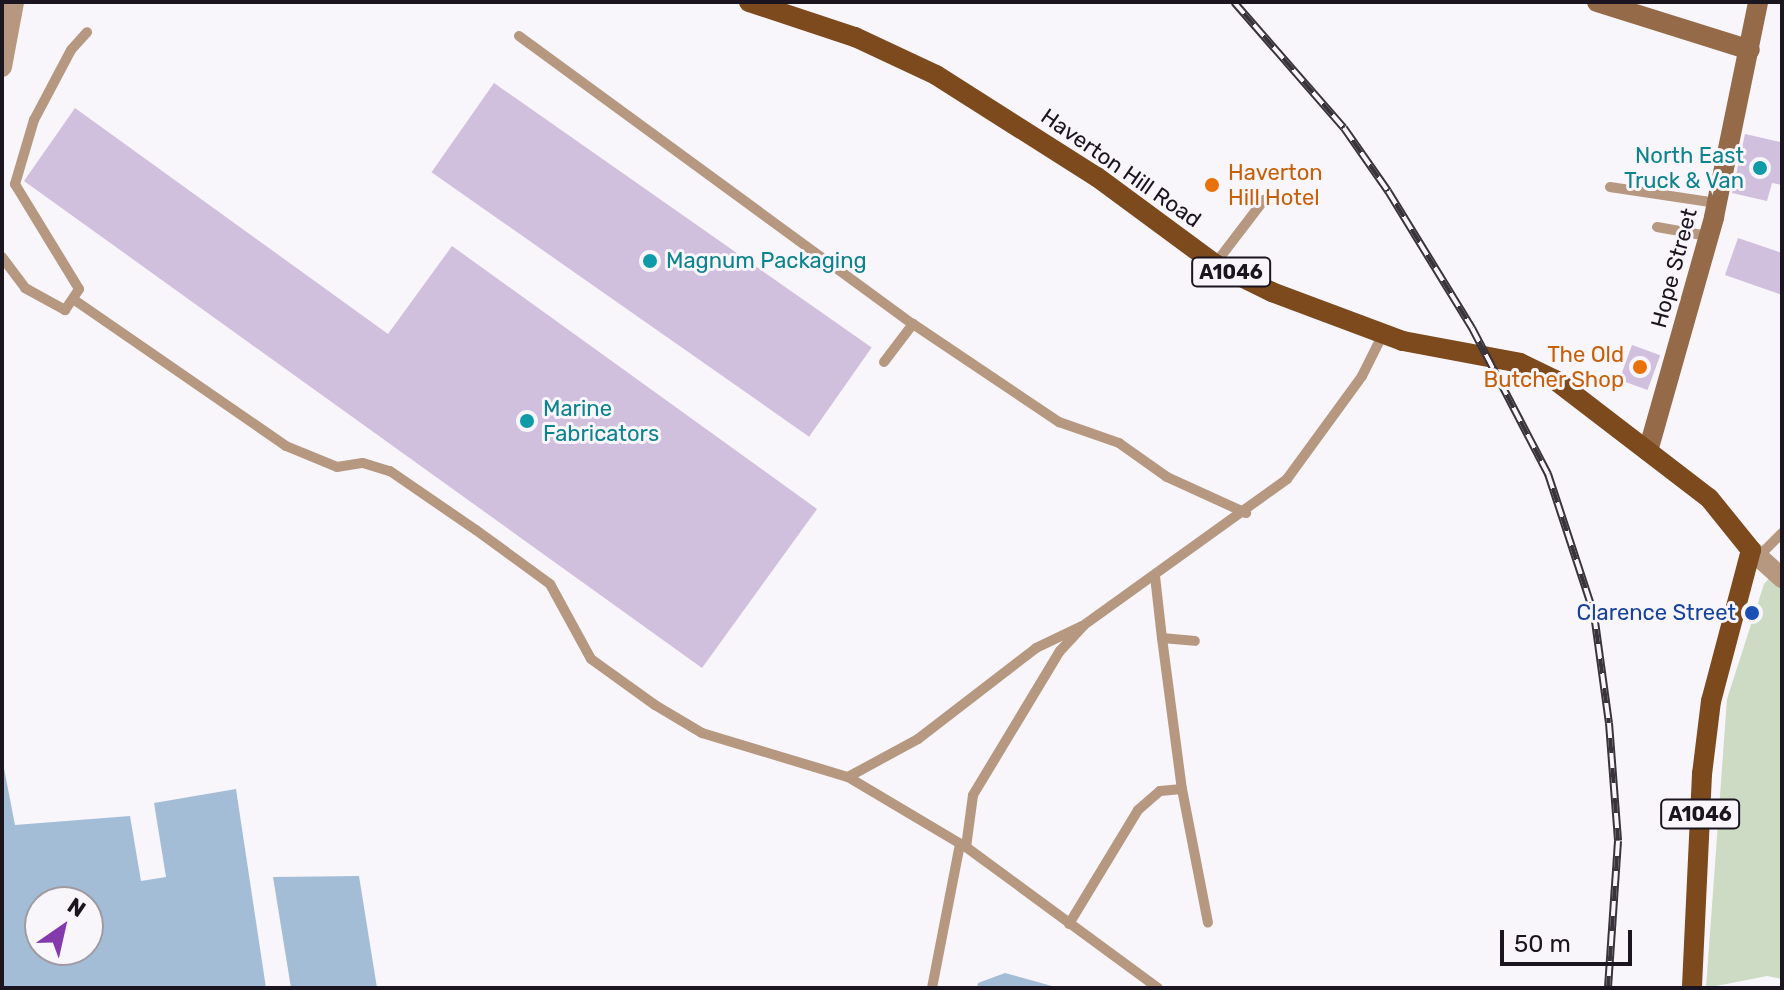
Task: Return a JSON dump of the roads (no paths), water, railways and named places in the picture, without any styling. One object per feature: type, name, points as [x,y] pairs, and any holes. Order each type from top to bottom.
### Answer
[{"type":"main road","name":"Haverton Hill Road","points":[[749,2],[855,37],[936,75],[1097,177],[1215,264],[1272,292],[1383,334],[1439,350],[1520,363],[1555,380],[1648,451]]},
{"type":"main road","points":[[1597,2],[1750,50]]},
{"type":"main road","name":"Hope Street","points":[[1648,451],[1717,203],[1758,2]]},
{"type":"main road","name":"A1046","points":[[1648,451],[1709,498],[1756,552],[1711,701],[1702,774],[1692,988]]},
{"type":"street","points":[[2,67],[14,2]]},
{"type":"street","points":[[1756,552],[1782,578]]},
{"type":"lane","points":[[2,257],[25,288],[65,310],[79,289],[15,184],[34,120],[71,50],[87,32]]},
{"type":"lane","points":[[519,36],[913,324],[1059,422],[1119,443],[1167,477],[1246,513]]},
{"type":"lane","points":[[1610,187],[1717,203]]},
{"type":"lane","points":[[1215,264],[1264,200]]},
{"type":"lane","points":[[1657,227],[1708,236]]},
{"type":"lane","points":[[73,299],[286,446],[337,467],[363,463],[390,471],[476,530],[550,584],[591,659],[667,712],[702,733],[848,777],[963,846],[1158,988]]},
{"type":"lane","points":[[884,362],[913,324]]},
{"type":"lane","points":[[848,777],[918,739],[1036,648],[1084,625],[1246,513],[1287,479],[1362,376],[1383,334]]},
{"type":"lane","points":[[1756,552],[1782,533]]},
{"type":"lane","points":[[1155,576],[1182,789],[1208,923]]},
{"type":"lane","points":[[932,988],[973,795],[1060,651],[1084,625]]},
{"type":"lane","points":[[1162,638],[1195,641]]},
{"type":"lane","points":[[1069,924],[1138,810],[1160,791],[1182,789]]},
{"type":"water","points":[[2,758],[15,825],[130,816],[141,881],[166,877],[154,803],[236,789],[266,988],[2,988]]},
{"type":"water","points":[[359,876],[377,988],[291,988],[273,877]]},
{"type":"water","points":[[1005,973],[1059,988],[977,988],[978,983]]},
{"type":"railway","points":[[1234,2],[1344,128],[1388,191],[1472,328],[1548,474],[1594,614],[1609,723],[1618,841],[1608,988]]},
{"type":"place","name":"North East Truck & Van","points":[[1760,168]]},
{"type":"place","name":"Haverton Hill Hotel","points":[[1212,185]]},
{"type":"place","name":"Magnum Packaging","points":[[650,261]]},
{"type":"place","name":"The Old Butcher Shop","points":[[1640,367]]},
{"type":"place","name":"Marine Fabricators","points":[[527,421]]},
{"type":"place","name":"Clarence Street","points":[[1752,613]]}]
